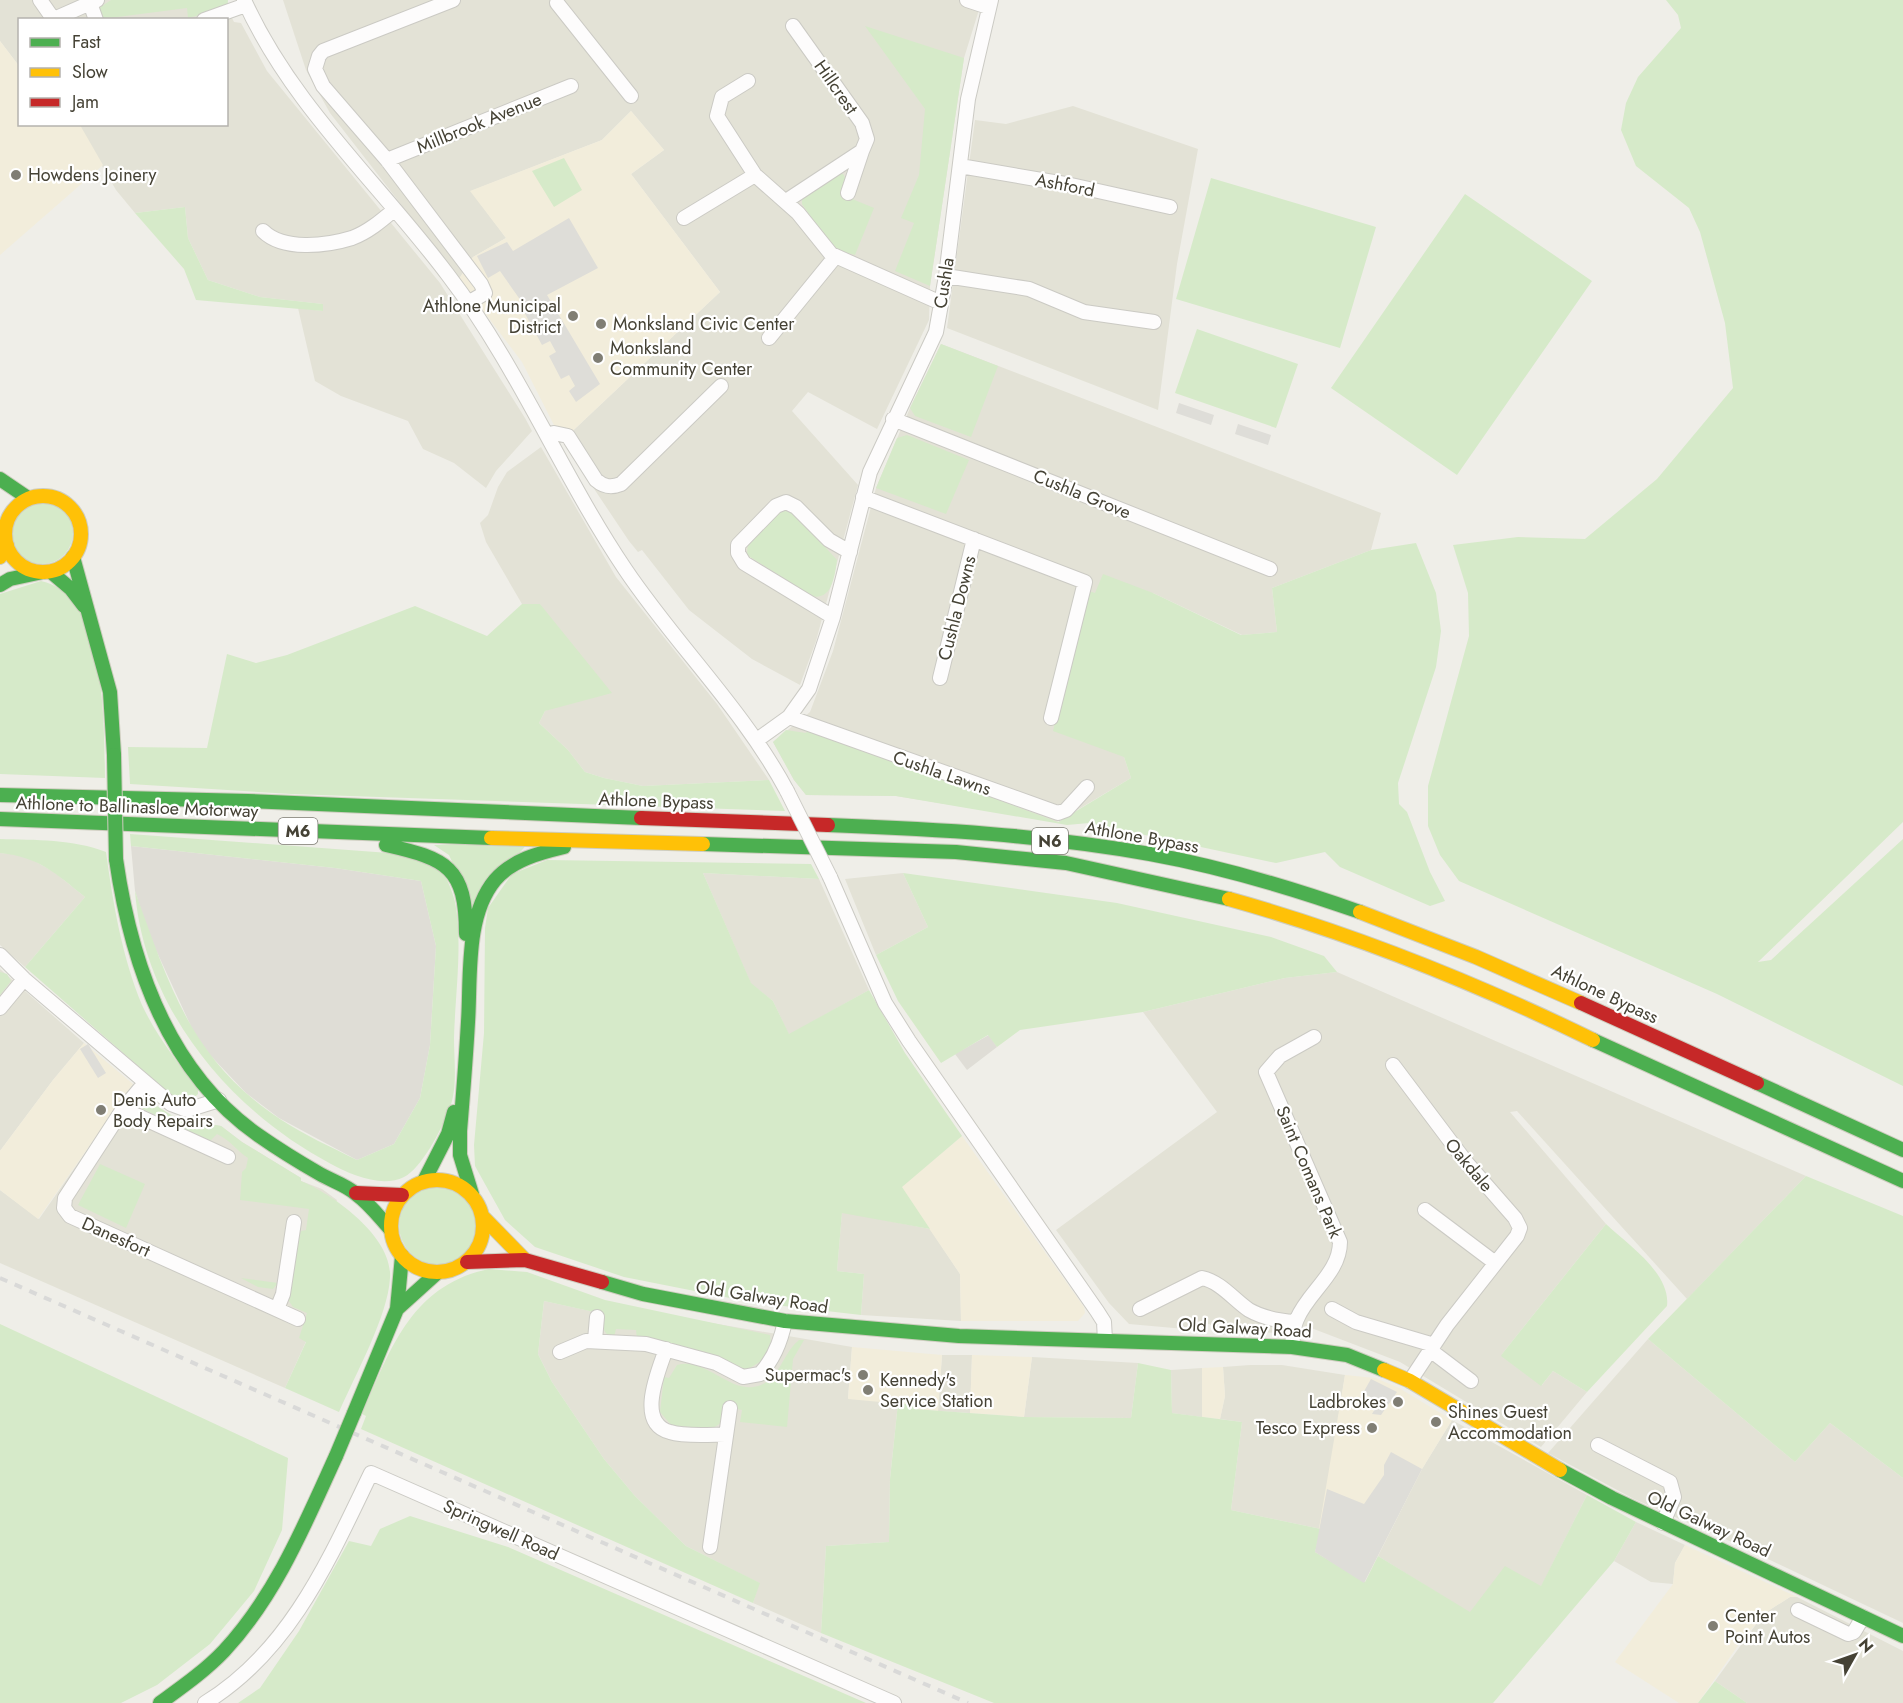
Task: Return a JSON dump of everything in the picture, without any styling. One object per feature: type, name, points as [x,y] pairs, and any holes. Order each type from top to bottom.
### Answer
[{"type":"main road","points":[[0,479],[28,498]]},
{"type":"main road","points":[[0,585],[10,579],[47,572],[59,569],[73,557],[79,546],[81,530],[72,509],[59,499],[46,496],[28,498],[12,512],[6,524],[3,551],[20,564],[47,572],[71,589],[87,610]]},
{"type":"main road","points":[[0,507],[6,524]]},
{"type":"main road","points":[[73,557],[110,692],[116,859],[124,916],[145,983],[171,1037],[219,1100],[249,1128],[282,1151],[356,1193],[391,1230],[402,1256],[397,1310],[336,1455],[291,1554],[247,1623],[206,1668],[159,1703]]},
{"type":"main road","points":[[0,784],[83,784],[140,796]]},
{"type":"main road","name":"Athlone to Ballinasloe Motorway","points":[[0,795],[140,796]]},
{"type":"main road","name":"Athlone Bypass","points":[[140,796],[960,832],[1019,836],[1183,862],[1273,884],[1416,932],[1519,974],[1903,1150]]},
{"type":"main road","name":"Athlone to Ballinasloe Motorway","points":[[0,819],[349,834],[596,840]]},
{"type":"main road","points":[[349,834],[433,856],[445,864],[457,877],[464,893],[467,918],[457,1103],[448,1134],[424,1181]]},
{"type":"main road","points":[[525,1260],[483,1217],[472,1194],[460,1155],[475,941],[482,900],[490,885],[502,873],[534,854],[596,840]]},
{"type":"main road","name":"N6","points":[[596,840],[956,852],[1066,863],[1214,895],[1331,931],[1509,999],[1645,1065],[1903,1180]]},
{"type":"main road","points":[[391,1230],[392,1214],[402,1195],[424,1181],[441,1179],[456,1183],[472,1194]]},
{"type":"main road","points":[[356,1193],[402,1195]]},
{"type":"main road","points":[[402,1256],[424,1270],[449,1271],[467,1262],[476,1252],[483,1237],[483,1217]]},
{"type":"main road","points":[[467,1262],[525,1260]]},
{"type":"main road","name":"Old Galway Road","points":[[525,1260],[643,1294],[785,1321],[901,1332],[1292,1347],[1347,1355],[1410,1382],[1531,1454],[1663,1523],[1903,1636]]},
{"type":"main road","points":[[397,1310],[438,1272]]},
{"type":"street","points":[[40,0],[53,18]]},
{"type":"street","points":[[453,0],[323,51],[315,69],[318,79],[387,160],[481,284],[485,293],[468,303]]},
{"type":"street","points":[[542,0],[561,2],[631,96]]},
{"type":"street","points":[[967,0],[990,4]]},
{"type":"street","points":[[56,18],[93,1],[96,18]]},
{"type":"street","points":[[209,18],[245,3],[267,47],[292,85],[447,273],[468,303],[626,570],[757,740],[787,791],[830,877],[885,1003],[949,1102],[1097,1311],[1104,1322],[1105,1340]]},
{"type":"street","name":"Cushla","points":[[757,740],[789,717],[809,689],[832,617],[863,497],[893,419],[936,332],[946,276],[968,99],[990,4]]},
{"type":"street","name":"Hillcrest","points":[[794,26],[864,128],[867,139],[848,194]]},
{"type":"street","points":[[748,81],[722,97],[717,116],[755,175],[786,201],[835,257],[941,303]]},
{"type":"street","name":"Millbrook Avenue","points":[[387,160],[571,86]]},
{"type":"street","points":[[786,201],[862,151]]},
{"type":"street","name":"Ashford","points":[[960,166],[1071,185],[1170,207]]},
{"type":"street","points":[[684,218],[755,175]]},
{"type":"street","points":[[263,231],[279,242],[300,245],[351,238],[371,228],[394,210]]},
{"type":"street","points":[[769,338],[835,257]]},
{"type":"street","points":[[946,276],[1029,290],[1084,312],[1154,322]]},
{"type":"street","points":[[547,435],[554,432],[568,436],[596,480],[602,485],[614,486],[621,484],[721,387]]},
{"type":"street","name":"Cushla Grove","points":[[893,419],[1270,569]]},
{"type":"street","name":"Cushla Downs","points":[[863,497],[1090,584],[1050,718]]},
{"type":"street","points":[[832,617],[744,563],[738,553],[738,545],[776,506],[786,502],[796,507],[829,540],[850,552]]},
{"type":"street","name":"Cushla Downs","points":[[940,678],[974,539]]},
{"type":"street","name":"Cushla Lawns","points":[[789,717],[1058,813],[1066,810],[1088,787]]},
{"type":"street","points":[[0,955],[24,980],[144,1084],[171,1104],[187,1110],[219,1100]]},
{"type":"street","points":[[0,1008],[24,980]]},
{"type":"street","name":"Saint Comans Park","points":[[1292,1347],[1295,1322],[1334,1265],[1339,1255],[1340,1242],[1266,1072],[1280,1056],[1314,1037]]},
{"type":"street","name":"Oakdale","points":[[1393,1065],[1443,1133],[1519,1225],[1517,1236],[1494,1262],[1410,1382]]},
{"type":"street","name":"Danesfort","points":[[144,1084],[123,1109],[65,1198],[64,1208],[70,1216],[298,1319]]},
{"type":"street","points":[[123,1109],[228,1157]]},
{"type":"street","points":[[1425,1210],[1494,1262]]},
{"type":"street","points":[[277,1309],[282,1294],[294,1222]]},
{"type":"street","points":[[1140,1309],[1202,1278],[1211,1281],[1254,1312],[1273,1319],[1295,1322]]},
{"type":"street","points":[[1332,1309],[1356,1322],[1432,1348],[1471,1381]]},
{"type":"street","points":[[595,1340],[597,1317]]},
{"type":"street","points":[[560,1352],[586,1341],[595,1340],[646,1344],[716,1363],[743,1377],[760,1374],[769,1364],[782,1336],[785,1321]]},
{"type":"street","points":[[666,1349],[651,1397],[652,1415],[661,1428],[669,1432],[726,1435]]},
{"type":"street","points":[[710,1547],[730,1408]]},
{"type":"street","points":[[1598,1445],[1670,1482],[1674,1497],[1663,1523]]},
{"type":"street","name":"Springwell Road","points":[[205,1703],[231,1687],[286,1629],[308,1597],[371,1473],[894,1703]]},
{"type":"street","points":[[1798,1610],[1848,1634],[1854,1632],[1863,1617]]},
{"type":"shaded area","points":[[0,0],[228,0],[227,8],[234,22],[241,23],[267,71],[440,283],[532,431],[496,471],[486,488],[454,463],[423,449],[408,421],[341,396],[315,381],[298,308],[323,311],[323,304],[260,297],[208,280],[188,238],[185,207],[135,213],[116,190],[84,135],[80,126],[228,126],[228,18],[18,18],[18,65],[0,41]]},
{"type":"shaded area","points":[[283,0],[982,0],[964,58],[930,286],[929,320],[877,429],[808,392],[792,411],[858,485],[816,641],[800,685],[752,659],[689,610],[642,550],[638,552],[629,541],[562,441],[720,292],[631,174],[664,150],[631,111],[602,140],[471,191],[506,238],[473,257],[459,279],[330,113],[306,70]]},
{"type":"shaded area","points":[[0,41],[18,65],[18,126],[81,126],[103,165],[0,255]]},
{"type":"shaded area","points":[[1073,106],[1198,149],[1177,264],[1158,410],[947,328],[975,120],[1006,124]]},
{"type":"shaded area","name":"Monksland Civic Center","points":[[631,111],[664,150],[631,174],[720,292],[562,441],[522,362],[459,279],[473,257],[506,238],[470,191],[602,140]]},
{"type":"shaded area","points":[[569,218],[598,268],[547,295],[600,384],[576,402],[569,391],[575,386],[569,375],[561,379],[549,356],[556,352],[550,341],[542,345],[523,310],[526,308],[500,271],[488,278],[477,256],[507,242],[513,251]]},
{"type":"shaded area","points":[[941,344],[1381,513],[1371,550],[1272,588],[1277,632],[1242,635],[1153,593],[1124,757],[1131,778],[1057,822],[896,796],[806,795],[794,780],[773,742],[810,712],[833,651],[876,488],[910,408]]},
{"type":"shaded area","points":[[1179,403],[1214,415],[1211,425],[1176,413]]},
{"type":"shaded area","points":[[1238,424],[1271,435],[1268,445],[1235,434]]},
{"type":"shaded area","points":[[541,447],[616,577],[717,704],[769,780],[643,786],[604,778],[585,772],[568,750],[539,723],[545,711],[560,705],[540,604],[522,604],[486,542],[480,523],[488,515],[498,487],[507,472]]},
{"type":"shaded area","points":[[131,846],[335,868],[421,881],[436,946],[430,1045],[420,1098],[394,1144],[357,1160],[279,1118],[246,1093],[209,1054],[195,1035],[150,937],[135,891]]},
{"type":"shaded area","points":[[0,853],[24,855],[54,872],[85,897],[25,967],[0,945]]},
{"type":"shaded area","points":[[703,873],[819,879],[869,990],[789,1035],[773,1001],[751,984]]},
{"type":"shaded area","points":[[903,873],[928,927],[876,955],[845,879]]},
{"type":"shaded area","points":[[0,969],[84,1043],[0,1151]]},
{"type":"shaded area","points":[[1337,972],[1806,1176],[1687,1299],[1517,1111],[1510,1112],[1606,1224],[1502,1354],[1542,1385],[1553,1371],[1587,1392],[1541,1447],[1400,1362],[1306,1326],[1277,1333],[1222,1330],[1209,1324],[1185,1329],[1129,1324],[1109,1303],[1056,1230],[1217,1112],[1143,1012],[1285,978]]},
{"type":"shaded area","points":[[989,1035],[997,1047],[967,1070],[955,1054]]},
{"type":"shaded area","points":[[84,1043],[133,1084],[38,1219],[0,1190],[0,1151]]},
{"type":"shaded area","points":[[88,1044],[106,1073],[98,1078],[80,1049]]},
{"type":"shaded area","points":[[133,1084],[149,1101],[169,1116],[221,1126],[242,1142],[301,1178],[301,1181],[322,1189],[337,1200],[308,1337],[285,1388],[0,1263],[0,1190],[39,1219]]},
{"type":"shaded area","points":[[962,1136],[1084,1307],[1085,1313],[1078,1321],[961,1321],[960,1274],[901,1187]]},
{"type":"shaded area","points":[[842,1212],[930,1229],[960,1274],[961,1321],[861,1315],[864,1274],[837,1271]]},
{"type":"shaded area","points":[[544,1301],[604,1314],[677,1317],[852,1347],[848,1398],[898,1403],[890,1479],[889,1542],[826,1546],[821,1633],[753,1603],[759,1583],[686,1546],[635,1496],[604,1459],[552,1382],[538,1354]]},
{"type":"shaded area","points":[[1648,1339],[1795,1462],[1830,1423],[1903,1478],[1903,1623],[1732,1542],[1634,1499],[1548,1453]]},
{"type":"shaded area","points":[[852,1347],[942,1355],[938,1411],[913,1409],[913,1405],[848,1399]]},
{"type":"shaded area","points":[[942,1355],[972,1355],[970,1413],[938,1411]]},
{"type":"shaded area","points":[[972,1355],[1032,1357],[1024,1417],[970,1413]]},
{"type":"shaded area","points":[[1032,1357],[1138,1363],[1131,1418],[1024,1417]]},
{"type":"shaded area","points":[[1282,1365],[1345,1375],[1321,1529],[1231,1510],[1242,1422],[1220,1419],[1225,1396],[1223,1367]]},
{"type":"shaded area","points":[[1223,1367],[1225,1396],[1220,1419],[1202,1417],[1202,1368]]},
{"type":"shaded area","points":[[1202,1368],[1202,1417],[1172,1413],[1171,1370]]},
{"type":"shaded area","points":[[1345,1375],[1375,1378],[1399,1388],[1452,1420],[1422,1469],[1364,1583],[1315,1552]]},
{"type":"shaded area","points":[[1371,1379],[1397,1392],[1381,1415],[1372,1414],[1379,1402],[1363,1393]]},
{"type":"shaded area","points":[[1452,1420],[1587,1495],[1541,1587],[1470,1613],[1378,1556],[1422,1469]]},
{"type":"shaded area","points":[[1391,1452],[1422,1469],[1364,1583],[1315,1552],[1327,1489],[1364,1504],[1384,1475],[1384,1465]]},
{"type":"shaded area","points":[[1636,1522],[1685,1545],[1675,1563],[1673,1584],[1651,1582],[1614,1561]]},
{"type":"shaded area","points":[[1685,1545],[1797,1597],[1790,1597],[1768,1611],[1744,1637],[1698,1703],[1679,1703],[1615,1662],[1673,1584],[1675,1563]]},
{"type":"shaded area","points":[[1790,1597],[1797,1597],[1903,1651],[1903,1703],[1747,1703],[1715,1681],[1757,1623],[1768,1611]]},
{"type":"green space","points":[[111,0],[228,0],[227,8],[188,18],[187,8],[102,18],[99,8]]},
{"type":"green space","points":[[1666,0],[1903,0],[1903,822],[1758,962],[1771,960],[1903,839],[1903,1086],[1717,994],[1459,881],[1440,855],[1428,826],[1428,786],[1469,636],[1468,593],[1453,545],[1518,537],[1585,539],[1657,479],[1733,388],[1725,323],[1700,232],[1689,208],[1636,166],[1621,130],[1626,103],[1638,77],[1681,28],[1678,15]]},
{"type":"green space","points":[[865,26],[964,58],[930,286],[895,271],[914,223],[901,218],[919,175],[925,109]]},
{"type":"green space","points":[[564,158],[582,190],[554,207],[532,171]]},
{"type":"green space","points":[[837,174],[843,174],[847,181],[845,196],[874,208],[855,255],[833,249],[802,204],[802,198]]},
{"type":"green space","points":[[1211,178],[1376,227],[1340,348],[1176,299]]},
{"type":"green space","points":[[1465,194],[1592,281],[1457,475],[1331,388]]},
{"type":"green space","points":[[185,207],[188,238],[208,280],[260,297],[323,304],[323,311],[196,300],[184,269],[135,213]]},
{"type":"green space","points":[[1197,329],[1298,364],[1276,428],[1175,393]]},
{"type":"green space","points":[[941,344],[998,366],[971,437],[915,416],[910,408]]},
{"type":"green space","points":[[907,435],[969,460],[946,514],[876,488],[897,438]]},
{"type":"green space","points":[[42,502],[54,504],[64,511],[71,521],[73,533],[71,545],[64,555],[54,562],[42,564],[30,562],[20,555],[13,545],[11,533],[13,521],[20,511],[30,504]]},
{"type":"green space","points":[[781,510],[794,513],[837,560],[831,586],[824,595],[812,596],[747,555],[748,542]]},
{"type":"green space","points":[[1416,543],[1436,593],[1441,631],[1436,667],[1398,783],[1399,804],[1407,812],[1430,872],[1445,901],[1430,906],[1340,867],[1325,852],[1276,863],[1089,823],[1067,825],[896,796],[806,795],[794,780],[773,742],[786,730],[806,733],[808,729],[1058,822],[1131,778],[1124,757],[1053,731],[1086,590],[1095,593],[1103,574],[1153,593],[1241,635],[1277,632],[1272,588],[1371,550]]},
{"type":"green space","points":[[41,581],[63,591],[79,610],[90,635],[102,696],[105,778],[0,774],[0,594]]},
{"type":"green space","points":[[522,604],[540,604],[612,693],[545,711],[539,723],[568,750],[585,772],[643,786],[769,780],[785,811],[292,794],[130,784],[128,747],[207,748],[227,654],[256,663],[287,655],[415,606],[487,636]]},
{"type":"green space","points":[[130,834],[416,855],[443,873],[455,902],[458,934],[454,1093],[449,1110],[436,1137],[411,1173],[395,1180],[377,1181],[339,1168],[294,1142],[259,1115],[227,1085],[198,1052],[174,1015],[155,976],[142,934],[135,891],[172,989],[204,1046],[225,1072],[250,1096],[280,1119],[308,1136],[357,1160],[394,1144],[420,1098],[430,1045],[436,946],[421,881],[335,868],[131,846]]},
{"type":"green space","points":[[0,839],[67,842],[106,852],[119,930],[135,987],[154,1027],[198,1090],[198,1094],[189,1102],[179,1102],[25,967],[85,897],[36,862],[0,853]]},
{"type":"green space","points":[[529,842],[472,907],[449,855],[434,845]]},
{"type":"green space","points":[[547,860],[811,864],[819,879],[703,873],[751,983],[773,1001],[789,1034],[869,990],[905,1053],[962,1136],[902,1187],[930,1229],[842,1213],[837,1271],[864,1274],[861,1315],[750,1302],[624,1277],[535,1247],[505,1220],[475,1166],[474,1145],[484,1033],[485,928],[488,908],[512,874]]},
{"type":"green space","points":[[903,873],[1117,903],[1271,937],[1324,956],[1337,972],[1285,978],[1143,1012],[1020,1030],[997,1047],[988,1035],[941,1063],[898,1001],[876,955],[928,927]]},
{"type":"green space","points":[[0,972],[7,974],[11,981],[0,995]]},
{"type":"green space","points":[[142,1101],[149,1101],[176,1118],[221,1126],[242,1142],[301,1178],[301,1181],[344,1206],[371,1232],[382,1247],[388,1262],[390,1278],[388,1293],[377,1327],[339,1412],[285,1388],[306,1342],[299,1338],[307,1313],[293,1307],[289,1301],[298,1237],[301,1231],[306,1230],[309,1209],[240,1200],[242,1172],[246,1168],[248,1158],[217,1134],[210,1141],[206,1140],[141,1108]]},
{"type":"green space","points":[[100,1164],[145,1184],[126,1228],[78,1205]]},
{"type":"green space","points":[[1806,1176],[1903,1216],[1903,1478],[1830,1423],[1795,1462],[1648,1339]]},
{"type":"green space","points":[[439,1185],[454,1188],[467,1197],[476,1210],[479,1225],[476,1240],[467,1253],[454,1262],[439,1265],[424,1262],[411,1253],[402,1240],[399,1225],[402,1210],[411,1197],[424,1188]]},
{"type":"green space","points":[[1606,1224],[1636,1250],[1655,1271],[1662,1282],[1667,1306],[1587,1392],[1553,1371],[1541,1386],[1501,1356]]},
{"type":"green space","points":[[489,1269],[527,1272],[605,1300],[770,1335],[771,1345],[763,1360],[745,1371],[637,1339],[636,1330],[616,1329],[614,1337],[608,1336],[602,1327],[603,1314],[544,1301],[538,1354],[552,1382],[604,1459],[635,1496],[686,1546],[760,1583],[753,1603],[361,1429],[366,1416],[362,1414],[394,1344],[422,1305],[440,1289],[462,1277]]},
{"type":"green space","points":[[241,1278],[278,1283],[273,1289],[258,1287]]},
{"type":"green space","points":[[0,1324],[288,1458],[282,1530],[254,1591],[210,1644],[157,1685],[121,1703],[0,1703]]},
{"type":"green space","points":[[799,1340],[804,1340],[793,1359],[787,1427],[740,1422],[742,1410],[727,1407],[721,1423],[713,1428],[672,1426],[660,1412],[664,1377],[669,1378],[677,1365],[688,1364],[700,1367],[733,1383],[745,1387],[756,1387],[773,1377]]},
{"type":"green space","points":[[1138,1363],[1171,1370],[1172,1413],[1242,1422],[1231,1510],[1321,1529],[1315,1552],[1365,1582],[1378,1556],[1470,1612],[1505,1566],[1541,1586],[1587,1495],[1636,1522],[1614,1561],[1493,1703],[994,1703],[821,1633],[826,1546],[889,1542],[890,1479],[898,1403],[914,1405],[914,1409],[1024,1417],[1131,1418]]},
{"type":"green space","points":[[410,1516],[508,1547],[866,1703],[238,1703],[260,1688],[299,1631],[349,1541],[371,1546],[380,1529]]},
{"type":"green space","points":[[1715,1681],[1747,1703],[1698,1703]]},
{"type":"railway","points":[[0,1278],[968,1703]]},
{"type":"traffic: fast","points":[[0,479],[28,498]]},
{"type":"traffic: fast","points":[[73,557],[110,692],[114,755]]},
{"type":"traffic: fast","points":[[0,585],[10,579],[43,572]]},
{"type":"traffic: fast","points":[[51,572],[71,589],[84,606]]},
{"type":"traffic: fast","points":[[114,755],[116,859]]},
{"type":"traffic: fast","points":[[0,795],[248,801],[641,818]]},
{"type":"traffic: fast","points":[[0,819],[491,838]]},
{"type":"traffic: fast","points":[[828,825],[990,834],[1110,847],[1177,859],[1230,872],[1360,912]]},
{"type":"traffic: fast","points":[[703,844],[956,852],[1066,863],[1229,899]]},
{"type":"traffic: fast","points":[[386,845],[424,855],[449,870],[457,880],[462,894],[466,934]]},
{"type":"traffic: fast","points":[[472,1194],[460,1155],[460,1131],[474,929],[485,895],[502,873],[518,862],[564,847]]},
{"type":"traffic: fast","points":[[116,859],[132,938],[144,976],[177,1048],[200,1080],[227,1109],[258,1135],[304,1165],[352,1191],[391,1230]]},
{"type":"traffic: fast","points":[[1593,1040],[1903,1181]]},
{"type":"traffic: fast","points":[[1757,1083],[1903,1150]]},
{"type":"traffic: fast","points":[[424,1181],[448,1134],[454,1112]]},
{"type":"traffic: fast","points":[[354,1413],[397,1309],[402,1256]]},
{"type":"traffic: fast","points":[[397,1309],[438,1272]]},
{"type":"traffic: fast","points":[[602,1282],[643,1294],[785,1321],[959,1336],[1292,1347],[1347,1355],[1384,1370]]},
{"type":"traffic: fast","points":[[336,1456],[354,1413]]},
{"type":"traffic: fast","points":[[160,1703],[217,1658],[259,1606],[288,1558],[336,1456]]},
{"type":"traffic: fast","points":[[1560,1470],[1612,1498],[1903,1636]]},
{"type":"traffic: slow","points":[[43,496],[58,499],[70,507],[78,519],[81,534],[78,549],[70,561],[58,569],[43,572],[28,569],[16,561],[8,549],[5,534],[8,519],[16,507],[28,499],[43,496]]},
{"type":"traffic: slow","points":[[0,557],[7,545]]},
{"type":"traffic: slow","points":[[491,838],[703,844]]},
{"type":"traffic: slow","points":[[1229,899],[1322,928],[1414,961],[1593,1040]]},
{"type":"traffic: slow","points":[[1360,912],[1476,957],[1581,1003]]},
{"type":"traffic: slow","points":[[428,1180],[446,1180],[463,1187],[476,1200],[483,1217],[483,1226],[483,1235],[476,1252],[463,1265],[446,1272],[428,1272],[411,1265],[398,1252],[391,1235],[391,1217],[398,1200],[411,1187],[428,1180]]},
{"type":"traffic: slow","points":[[483,1217],[525,1260]]},
{"type":"traffic: slow","points":[[1384,1370],[1410,1381],[1560,1470]]},
{"type":"traffic: jam","points":[[641,818],[828,825]]},
{"type":"traffic: jam","points":[[1581,1003],[1757,1083]]},
{"type":"traffic: jam","points":[[356,1193],[402,1195]]},
{"type":"traffic: jam","points":[[467,1262],[525,1260],[602,1282]]},
{"type":"place","name":"Howdens Joinery","points":[[16,175]]},
{"type":"place","name":"Athlone Municipal District","points":[[573,316]]},
{"type":"place","name":"Monksland Civic Center","points":[[601,324]]},
{"type":"place","name":"Monksland Community Center","points":[[598,358]]},
{"type":"place","name":"Denis Auto Body Repairs","points":[[101,1110]]},
{"type":"place","name":"Supermac's","points":[[863,1375]]},
{"type":"place","name":"Kennedy's Service Station","points":[[868,1390]]},
{"type":"place","name":"Ladbrokes","points":[[1398,1402]]},
{"type":"place","name":"Shines Guest Accommodation","points":[[1436,1422]]},
{"type":"place","name":"Tesco Express","points":[[1372,1428]]},
{"type":"place","name":"Center Point Autos","points":[[1713,1626]]}]
